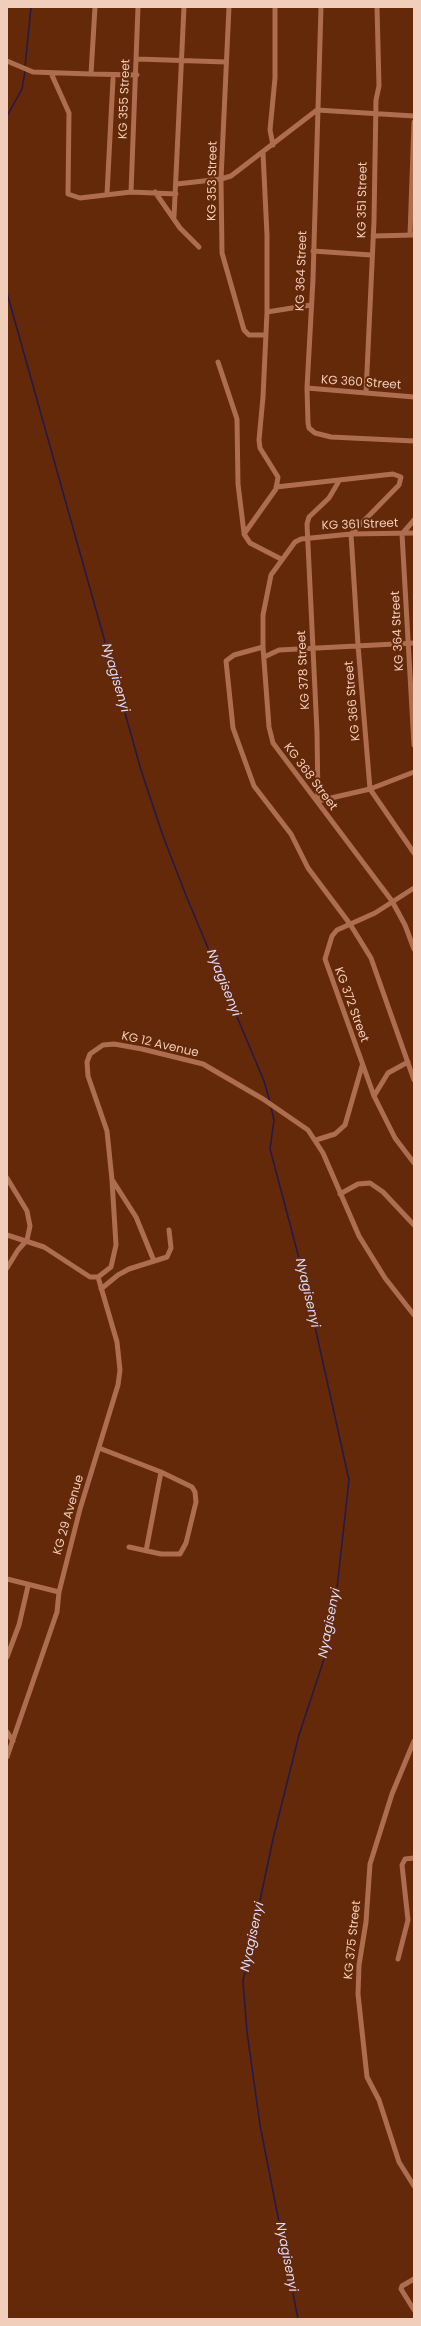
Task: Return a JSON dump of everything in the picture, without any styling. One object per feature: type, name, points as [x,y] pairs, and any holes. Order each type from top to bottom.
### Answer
[{"type":"street","points":[[91,74],[95,7]]},
{"type":"street","name":"KG 355 Street","points":[[132,192],[137,75],[138,7]]},
{"type":"street","points":[[174,218],[184,7]]},
{"type":"street","name":"KG 353 Street","points":[[229,7],[221,180],[222,253],[230,288],[246,332],[249,335],[265,335]]},
{"type":"street","points":[[273,145],[270,130],[275,78],[275,7]]},
{"type":"street","name":"KG 364 Street","points":[[321,7],[307,388],[310,428],[320,435],[414,441]]},
{"type":"street","name":"KG 351 Street","points":[[366,393],[373,236],[376,113],[379,79],[377,7]]},
{"type":"street","points":[[137,59],[226,62]]},
{"type":"street","points":[[7,61],[33,72],[51,74],[137,75]]},
{"type":"street","points":[[51,74],[69,113],[68,194],[80,198],[132,192],[176,194]]},
{"type":"street","points":[[107,194],[113,79]]},
{"type":"street","points":[[176,184],[221,180],[231,176],[263,153],[317,110],[414,116]]},
{"type":"street","points":[[373,236],[412,235],[414,122]]},
{"type":"street","points":[[244,534],[276,487],[276,473],[260,448],[259,440],[264,397],[267,312],[267,236],[263,153]]},
{"type":"street","points":[[155,192],[180,228],[199,247]]},
{"type":"street","points":[[313,251],[371,255]]},
{"type":"street","points":[[267,312],[311,305]]},
{"type":"street","points":[[218,362],[237,419],[238,484],[244,534],[250,543],[281,559]]},
{"type":"street","name":"KG 360 Street","points":[[307,388],[414,396]]},
{"type":"street","points":[[276,487],[393,474],[399,475],[401,479],[399,485],[351,534]]},
{"type":"street","name":"KG 378 Street","points":[[318,801],[317,732],[307,520],[329,498],[339,481]]},
{"type":"street","points":[[402,534],[414,520]]},
{"type":"street","name":"KG 361 Street","points":[[307,538],[351,534],[414,533]]},
{"type":"street","name":"KG 366 Street","points":[[351,534],[358,645],[370,788],[414,853]]},
{"type":"street","name":"KG 364 Street","points":[[402,534],[411,643],[414,745]]},
{"type":"street","name":"KG 368 Street","points":[[307,538],[295,542],[274,567],[269,581],[263,615],[263,647],[271,738],[277,751],[318,801],[392,901],[403,920],[414,949]]},
{"type":"street","points":[[264,657],[274,651],[411,643]]},
{"type":"street","points":[[263,647],[234,655],[226,661],[233,728],[254,786],[291,834],[316,880],[350,924],[371,958],[414,1080]]},
{"type":"street","points":[[318,801],[370,788],[414,772]]},
{"type":"street","name":"KG 372 Street","points":[[414,888],[374,913],[337,930],[332,936],[326,962],[374,1096],[395,1138],[414,1163]]},
{"type":"street","name":"KG 12 Avenue","points":[[98,1277],[111,1267],[116,1245],[113,1181],[107,1131],[87,1068],[90,1054],[98,1048],[114,1044],[195,1061],[216,1071],[298,1121],[316,1140],[359,1236],[385,1278],[414,1315]]},
{"type":"street","points":[[374,1096],[388,1073],[408,1062]]},
{"type":"street","points":[[316,1140],[335,1134],[345,1125],[362,1066]]},
{"type":"street","points":[[7,1178],[27,1211],[30,1226],[27,1240],[18,1250],[7,1268]]},
{"type":"street","points":[[113,1181],[138,1222],[154,1261]]},
{"type":"street","points":[[340,1194],[358,1184],[370,1183],[383,1192],[414,1225]]},
{"type":"street","points":[[101,1289],[118,1275],[167,1257],[171,1252],[169,1230]]},
{"type":"street","points":[[7,1235],[27,1240],[54,1253],[84,1274],[98,1277]]},
{"type":"street","name":"KG 29 Avenue","points":[[7,1757],[55,1618],[59,1592],[80,1509],[114,1403],[120,1370],[117,1342],[98,1277]]},
{"type":"street","points":[[99,1448],[161,1472],[192,1487],[196,1492],[196,1502],[186,1543],[180,1554],[161,1554],[146,1550],[128,1548]]},
{"type":"street","points":[[146,1550],[161,1472]]},
{"type":"street","points":[[7,1579],[28,1586],[59,1592]]},
{"type":"street","points":[[7,1657],[19,1625],[28,1586]]},
{"type":"street","points":[[7,1732],[13,1741]]},
{"type":"street","name":"KG 375 Street","points":[[414,1741],[392,1794],[369,1871],[366,1915],[358,1965],[358,1994],[367,2077],[379,2100],[399,2162],[414,2186]]},
{"type":"street","points":[[398,1959],[408,1920],[402,1865],[407,1858],[414,1858]]},
{"type":"street","points":[[414,2279],[402,2286],[401,2289],[414,2310]]},
{"type":"waterway","points":[[25,67],[31,7]]},
{"type":"waterway","points":[[7,116],[22,89],[25,71]]},
{"type":"waterway","name":"Nyagisenyi","points":[[7,293],[141,770],[163,836],[187,898],[264,1081],[270,1102]]},
{"type":"waterway","name":"Nyagisenyi","points":[[271,1107],[274,1120],[270,1149],[304,1277],[349,1480],[335,1606],[327,1650],[299,1735],[273,1839],[243,1981],[247,2032],[260,2125],[298,2319]]}]
